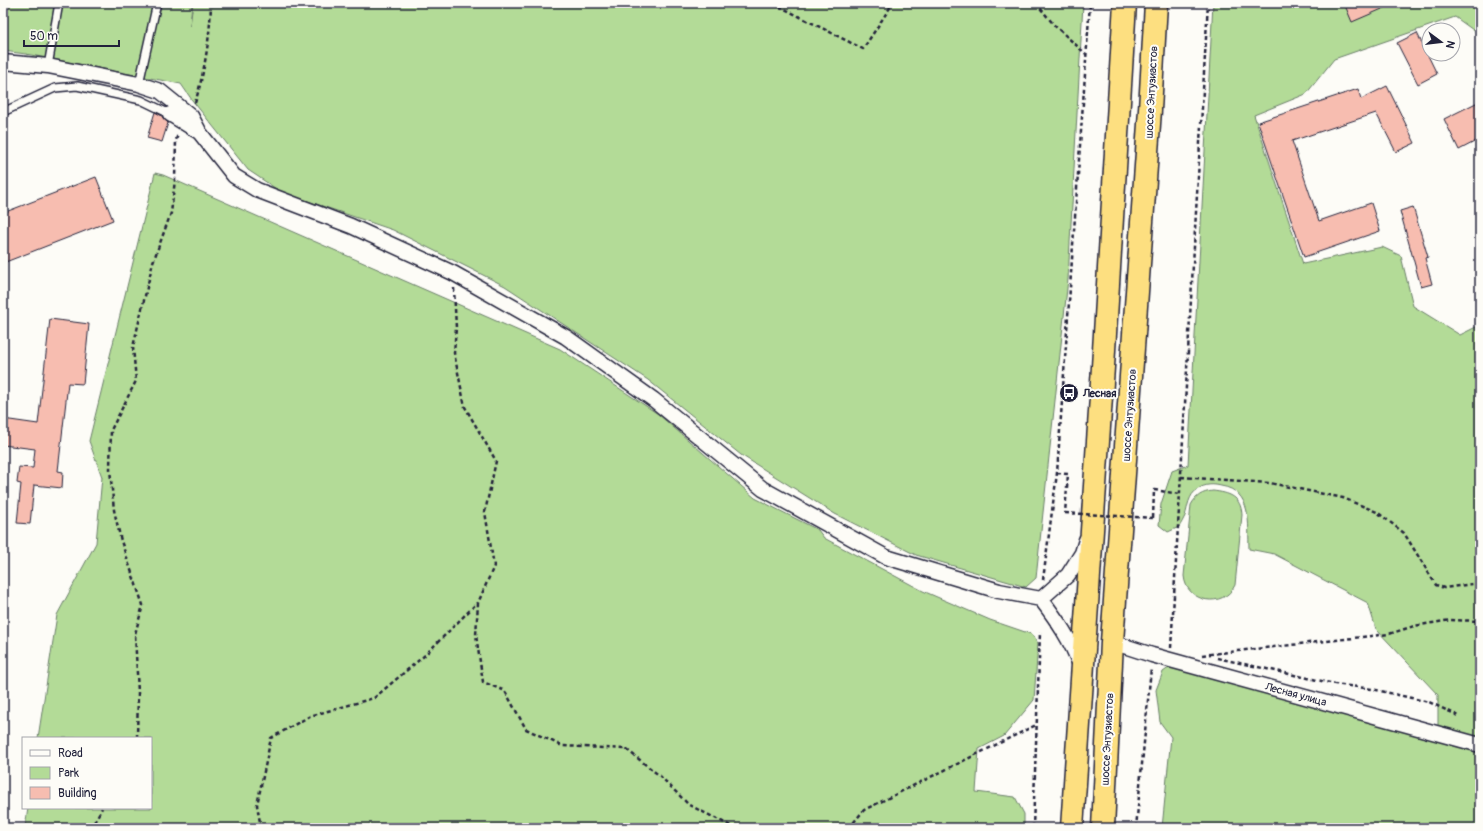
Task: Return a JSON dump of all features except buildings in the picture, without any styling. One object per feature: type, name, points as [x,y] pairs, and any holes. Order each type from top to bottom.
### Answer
[{"type":"highway","points":[[1072,828],[1125,3]]},
{"type":"highway","name":"шоссе Энтузиастов","points":[[1103,828],[1112,642],[1149,126],[1156,3]]},
{"type":"street","points":[[3,62],[48,66],[139,84],[160,91],[181,117],[200,132],[234,176],[257,190],[350,226],[454,273],[566,337],[654,400],[763,489],[886,557],[999,591],[1042,592],[1068,576],[1082,553],[1092,524]]},
{"type":"street","points":[[1042,592],[1074,648],[1082,671]]},
{"type":"street","name":"Лесная улица","points":[[1112,642],[1152,655],[1480,745]]},
{"type":"lane","points":[[48,66],[59,3]]},
{"type":"lane","points":[[139,84],[157,3]]},
{"type":"lane","points":[[3,112],[55,88],[77,86],[141,100],[181,117]]},
{"type":"path","points":[[137,737],[138,693],[136,634],[143,605],[121,540],[114,510],[110,469],[111,430],[136,381],[134,347],[153,262],[171,213],[175,180],[176,140],[181,117],[202,79],[210,37],[211,3]]},
{"type":"path","points":[[773,3],[863,49],[893,3]]},
{"type":"path","points":[[1036,3],[1055,26],[1087,54]]},
{"type":"path","points":[[1042,592],[1057,474],[1090,3]]},
{"type":"path","points":[[1136,828],[1152,655],[1159,649],[1171,650],[1208,3]]},
{"type":"path","points":[[454,273],[456,328],[454,353],[465,407],[496,462],[485,512],[494,566],[478,603],[476,634],[484,682],[505,691],[526,729],[562,746],[626,749],[660,776],[689,805],[729,825],[732,828]]},
{"type":"path","points":[[1057,474],[1068,474],[1064,513],[1153,518],[1154,490],[1180,494]]},
{"type":"path","points":[[1181,477],[1270,483],[1343,498],[1377,512],[1404,533],[1436,585],[1444,588],[1480,583]]},
{"type":"path","points":[[261,828],[257,805],[271,738],[310,716],[374,698],[425,655],[478,603]]},
{"type":"path","points":[[1459,716],[1429,702],[1372,689],[1335,684],[1202,655],[1389,634],[1414,626],[1451,620],[1480,621]]},
{"type":"path","points":[[1033,828],[1040,632]]},
{"type":"path","points":[[849,828],[864,810],[1036,725]]},
{"type":"path","points":[[91,828],[101,809]]},
{"type":"green space","points":[[3,3],[192,3],[190,26],[193,3],[1083,3],[1068,279],[1036,578],[1026,587],[916,555],[835,514],[741,455],[648,380],[505,286],[393,230],[281,192],[248,170],[181,84],[26,54],[3,51]]},
{"type":"green space","points":[[1213,3],[1480,3],[1480,35],[1455,17],[1441,22],[1421,22],[1421,29],[1334,59],[1306,94],[1254,115],[1303,264],[1382,247],[1401,256],[1413,306],[1460,335],[1480,325],[1480,579],[1475,584],[1480,608],[1480,828],[1162,828],[1171,737],[1160,722],[1156,690],[1163,672],[1170,667],[1434,740],[1438,726],[1438,695],[1376,629],[1368,603],[1274,554],[1249,549],[1247,510],[1239,494],[1231,489],[1221,486],[1206,485],[1192,494],[1185,516],[1179,527],[1168,532],[1159,525],[1161,504],[1172,471],[1188,465]]},
{"type":"green space","points":[[155,173],[163,175],[560,349],[658,414],[755,498],[818,530],[824,538],[923,591],[990,620],[1031,634],[1038,643],[1034,700],[1004,736],[979,749],[976,792],[1015,797],[1024,814],[1024,828],[25,828],[28,809],[152,809],[152,737],[38,737],[57,615],[96,543],[102,477],[89,441]]},
{"type":"green space","points":[[1213,491],[1229,494],[1237,500],[1242,515],[1235,585],[1230,593],[1223,598],[1206,600],[1191,592],[1186,585],[1184,576],[1191,505],[1200,495]]},
{"type":"place","name":"Лесная","points":[[1069,393]]}]
